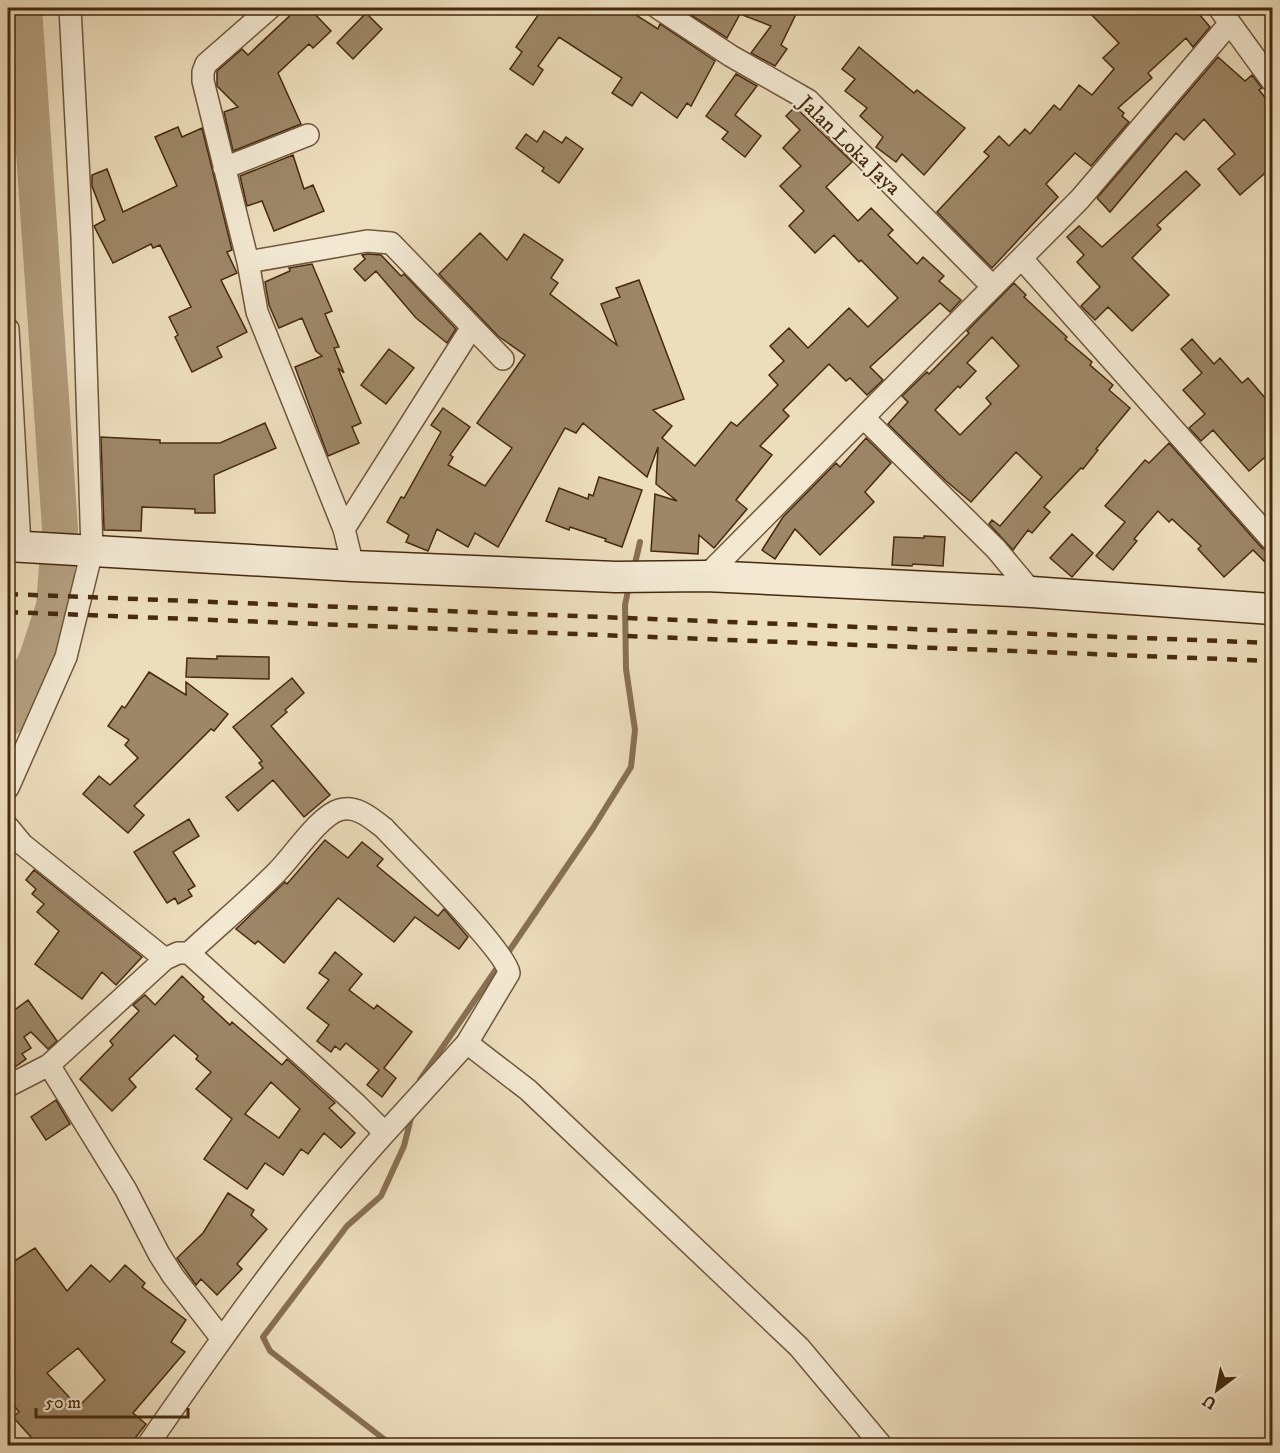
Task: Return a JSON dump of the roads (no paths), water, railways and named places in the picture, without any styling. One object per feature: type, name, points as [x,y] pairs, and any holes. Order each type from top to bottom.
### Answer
[{"type":"main road","points":[[19,546],[352,566],[616,577],[706,576],[1032,592],[1272,609]]},
{"type":"street","points":[[8,788],[66,657],[85,550],[82,237],[70,8]]},
{"type":"street","points":[[270,8],[206,64],[203,81],[248,262],[257,312],[344,529],[352,566]]},
{"type":"street","name":"Jalan Loka Jaya","points":[[658,8],[730,56],[808,100],[993,287]]},
{"type":"street","points":[[706,576],[1080,199],[1225,15],[1272,81]]},
{"type":"street","points":[[224,168],[308,135]]},
{"type":"street","points":[[248,262],[357,242],[386,241],[391,243],[503,359]]},
{"type":"street","points":[[1022,259],[1272,540]]},
{"type":"street","points":[[344,529],[472,327]]},
{"type":"street","points":[[8,329],[19,546]]},
{"type":"street","points":[[864,418],[996,549],[1032,592]]},
{"type":"street","points":[[147,1446],[276,1265],[385,1134],[467,1043],[509,973],[502,959],[471,920],[384,828],[372,818],[350,808],[326,816],[278,871],[189,953]]},
{"type":"street","points":[[8,827],[22,844],[165,959]]},
{"type":"street","points":[[8,1086],[49,1065],[165,959],[178,953],[189,953],[356,1104],[385,1134]]},
{"type":"street","points":[[467,1043],[528,1090],[799,1347],[882,1446]]},
{"type":"street","points":[[49,1065],[126,1190],[159,1254],[173,1276],[222,1339]]},
{"type":"waterway","points":[[8,718],[37,658],[54,606],[60,528],[24,8]]},
{"type":"waterway","points":[[634,568],[640,542]]},
{"type":"waterway","points":[[505,957],[593,828],[631,767],[635,730],[626,669],[625,605],[629,586]]},
{"type":"waterway","points":[[420,1080],[499,965]]},
{"type":"waterway","points":[[393,1446],[270,1351],[263,1337],[347,1226],[381,1196],[404,1146],[412,1114]]},
{"type":"railway","points":[[8,594],[1272,643]]},
{"type":"railway","points":[[8,612],[1272,661]]}]
